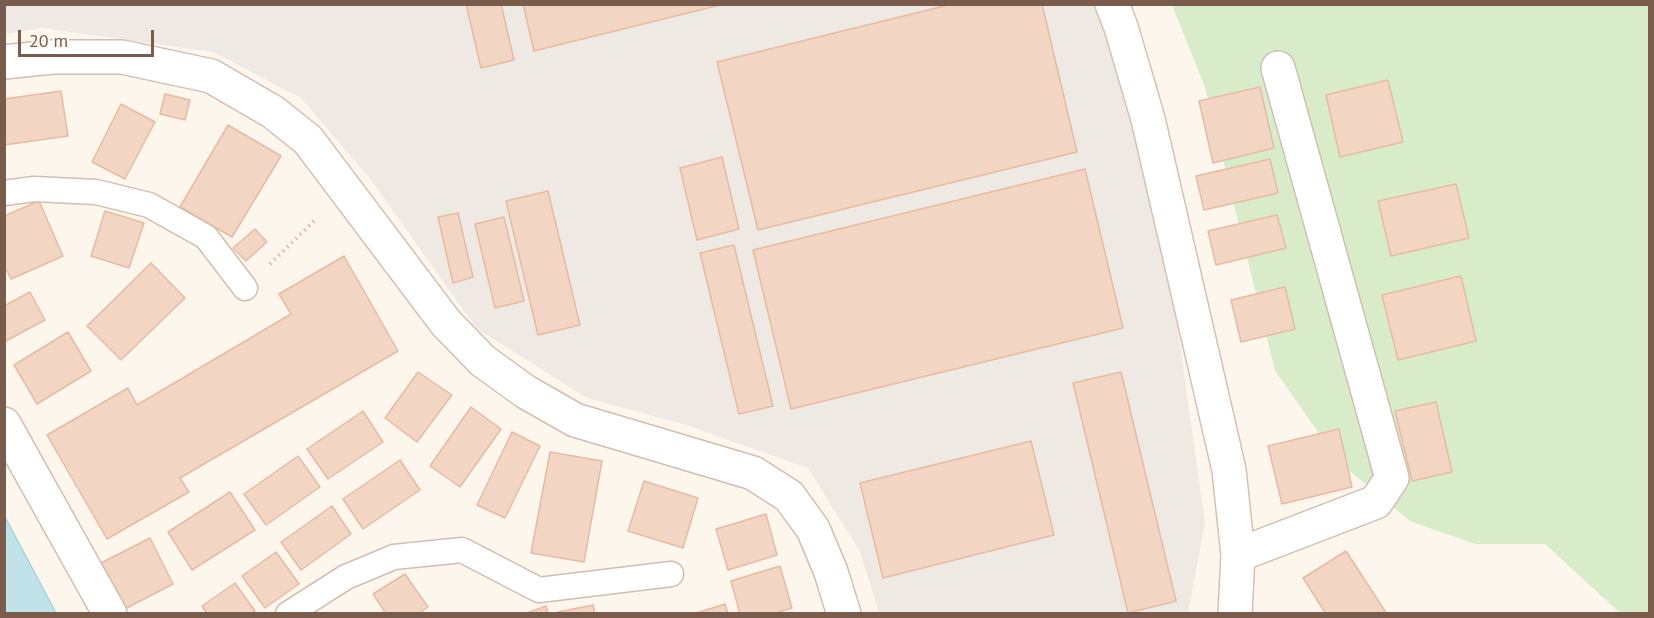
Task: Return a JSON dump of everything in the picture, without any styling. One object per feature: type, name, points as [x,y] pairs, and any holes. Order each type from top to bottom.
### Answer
[{"type":"street","points":[[1112,4],[1148,119],[1229,470],[1238,555],[1235,614]]},
{"type":"street","points":[[4,62],[52,57],[122,57],[211,76],[273,112],[308,140],[446,322],[483,361],[526,392],[575,420],[753,473],[789,496],[813,529],[831,572],[844,614]]},
{"type":"street","points":[[1238,555],[1376,502],[1392,478],[1278,68]]},
{"type":"street","points":[[4,424],[110,614]]},
{"type":"lane","points":[[4,193],[34,189],[96,192],[148,205],[206,237],[245,288]]},
{"type":"lane","points":[[288,614],[346,577],[394,557],[462,550],[539,590],[671,574]]},
{"type":"path","points":[[245,288],[346,189]]},
{"type":"shaded area","points":[[4,5],[1093,5],[1118,63],[1177,323],[1205,523],[1188,613],[879,613],[860,552],[808,468],[686,425],[587,398],[476,328],[372,181],[301,98],[213,52],[42,28],[5,34]]},
{"type":"green space","points":[[1172,5],[1649,5],[1649,613],[1620,613],[1545,544],[1475,544],[1410,521],[1340,463],[1275,371],[1205,87]]},
{"type":"water","points":[[5,517],[56,613],[5,613]]},
{"type":"building","points":[[466,4],[501,4],[514,60],[481,68]]},
{"type":"building","points":[[523,4],[724,4],[534,51]]},
{"type":"building","points":[[952,4],[1042,4],[1077,152],[758,230],[717,62]]},
{"type":"building","points":[[1388,80],[1403,142],[1340,157],[1326,95]]},
{"type":"building","points":[[1260,87],[1274,148],[1213,163],[1199,101]]},
{"type":"building","points":[[61,91],[68,136],[4,145],[4,99]]},
{"type":"building","points":[[165,94],[190,100],[185,120],[160,114]]},
{"type":"building","points":[[121,104],[155,122],[125,179],[92,162]]},
{"type":"building","points":[[228,125],[281,156],[232,237],[180,207]]},
{"type":"building","points":[[722,157],[739,229],[697,240],[680,168]]},
{"type":"building","points":[[1270,159],[1278,193],[1204,210],[1196,176]]},
{"type":"building","points":[[1085,169],[1123,328],[791,409],[753,250]]},
{"type":"building","points":[[1456,184],[1469,238],[1391,256],[1378,201]]},
{"type":"building","points":[[548,191],[580,325],[538,335],[506,201]]},
{"type":"building","points":[[39,201],[63,256],[11,279],[4,265],[4,216]]},
{"type":"building","points":[[105,211],[144,223],[129,268],[91,256]]},
{"type":"building","points":[[458,213],[473,277],[453,283],[438,217]]},
{"type":"building","points":[[1277,215],[1286,248],[1216,265],[1208,231]]},
{"type":"building","points":[[504,217],[524,301],[495,308],[475,224]]},
{"type":"building","points":[[255,229],[267,242],[246,261],[233,248]]},
{"type":"building","points":[[734,245],[773,406],[739,414],[700,253]]},
{"type":"building","points":[[344,256],[398,351],[180,478],[189,492],[107,539],[47,435],[128,388],[137,405],[291,314],[279,294]]},
{"type":"building","points":[[151,263],[185,298],[121,360],[87,326]]},
{"type":"building","points":[[1461,276],[1476,341],[1398,360],[1382,295]]},
{"type":"building","points":[[1285,287],[1295,329],[1241,342],[1231,300]]},
{"type":"building","points":[[30,292],[45,320],[4,342],[4,306]]},
{"type":"building","points":[[68,332],[91,371],[37,404],[14,365]]},
{"type":"building","points":[[418,372],[452,395],[417,442],[385,418]]},
{"type":"building","points":[[1121,372],[1176,601],[1128,613],[1073,383]]},
{"type":"building","points":[[1436,402],[1452,472],[1412,481],[1395,411]]},
{"type":"building","points":[[471,407],[501,429],[460,487],[430,466]]},
{"type":"building","points":[[363,411],[383,442],[328,479],[307,449]]},
{"type":"building","points":[[1339,429],[1352,487],[1282,504],[1268,446]]},
{"type":"building","points":[[512,432],[540,446],[505,518],[477,505]]},
{"type":"building","points":[[1031,441],[1054,535],[883,578],[860,483]]},
{"type":"building","points":[[550,452],[602,461],[584,562],[531,553]]},
{"type":"building","points":[[298,456],[320,487],[266,525],[244,494]]},
{"type":"building","points":[[400,460],[420,490],[363,529],[343,499]]},
{"type":"building","points":[[644,481],[698,498],[683,548],[628,531]]},
{"type":"building","points":[[230,492],[255,530],[192,570],[168,532]]},
{"type":"building","points":[[332,506],[351,534],[301,570],[281,542]]},
{"type":"building","points":[[766,514],[777,555],[728,570],[716,529]]},
{"type":"building","points":[[150,538],[173,584],[123,610],[99,564]]},
{"type":"building","points":[[1346,551],[1387,614],[1326,614],[1303,578]]},
{"type":"building","points":[[276,552],[299,584],[265,608],[242,576]]},
{"type":"building","points":[[780,566],[792,608],[772,614],[740,614],[731,581]]},
{"type":"building","points":[[405,574],[428,607],[418,614],[386,614],[373,594]]},
{"type":"building","points":[[235,583],[255,611],[251,614],[207,614],[202,606]]},
{"type":"building","points":[[725,604],[728,614],[693,614]]},
{"type":"building","points":[[593,605],[595,614],[558,612]]},
{"type":"building","points":[[546,606],[548,614],[524,614]]}]
